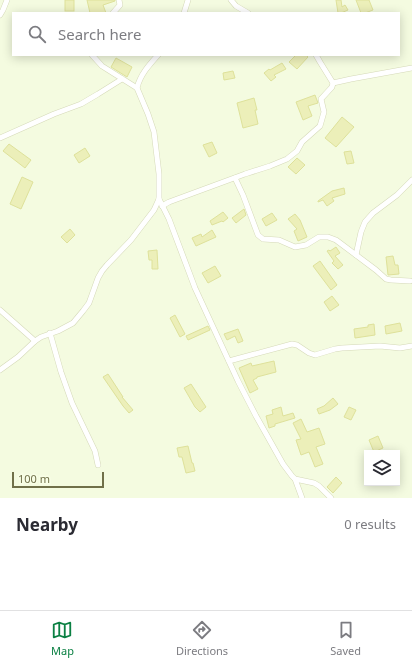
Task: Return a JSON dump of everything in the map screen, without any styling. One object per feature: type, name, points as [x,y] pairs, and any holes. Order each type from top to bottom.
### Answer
[{"type":"street","points":[[0,15],[7,0]]},
{"type":"street","points":[[114,12],[120,5],[119,0]]},
{"type":"street","points":[[184,12],[188,0]]},
{"type":"street","points":[[231,0],[236,6],[246,12]]},
{"type":"street","points":[[93,56],[102,66],[137,88],[154,132],[159,174],[159,199],[169,219],[195,288],[256,416],[283,464],[292,476],[296,479],[314,483],[331,498]]},
{"type":"street","points":[[137,88],[144,71],[157,56]]},
{"type":"street","points":[[317,56],[333,83]]},
{"type":"street","points":[[333,83],[412,68]]},
{"type":"street","points":[[0,138],[54,114],[81,104],[122,79]]},
{"type":"street","points":[[162,206],[287,159],[297,151],[302,142],[320,126],[324,112],[321,99],[330,90],[333,83]]},
{"type":"street","points":[[235,178],[258,235],[263,239],[279,240],[295,247],[306,245],[319,237],[328,237],[336,240],[386,279],[410,281]]},
{"type":"street","points":[[356,255],[364,222],[373,213],[397,195],[412,180]]},
{"type":"street","points":[[0,370],[41,337],[58,331],[73,323],[89,303],[102,271],[131,240],[154,210],[159,199]]},
{"type":"street","points":[[0,310],[35,341]]},
{"type":"street","points":[[50,333],[61,372],[76,414],[95,450],[98,464]]},
{"type":"street","points":[[229,361],[292,344],[297,345],[315,355],[342,348],[380,346],[400,348],[412,346]]},
{"type":"street","points":[[296,479],[302,498]]},
{"type":"building","points":[[65,0],[74,0],[74,11],[65,11]]},
{"type":"building","points":[[87,0],[115,0],[103,5],[106,12],[90,12]]},
{"type":"building","points":[[336,0],[341,0],[342,7],[345,5],[348,10],[338,12]]},
{"type":"building","points":[[356,0],[369,0],[373,10],[361,12]]},
{"type":"building","points":[[295,56],[308,57],[297,69],[289,62]]},
{"type":"building","points":[[116,58],[132,67],[127,77],[111,67]]},
{"type":"building","points":[[282,63],[286,69],[274,75],[276,77],[271,81],[264,73]]},
{"type":"building","points":[[233,71],[235,78],[224,80],[223,73]]},
{"type":"building","points":[[315,95],[318,103],[308,106],[312,116],[303,120],[296,102]]},
{"type":"building","points":[[254,98],[258,124],[243,128],[237,103]]},
{"type":"building","points":[[342,117],[354,127],[336,147],[325,138]]},
{"type":"building","points":[[212,142],[217,153],[209,157],[203,145]]},
{"type":"building","points":[[9,144],[31,160],[25,168],[3,151]]},
{"type":"building","points":[[85,148],[90,156],[79,163],[74,155]]},
{"type":"building","points":[[351,151],[354,163],[347,164],[344,152]]},
{"type":"building","points":[[297,158],[305,165],[296,174],[288,167]]},
{"type":"building","points":[[22,177],[33,182],[21,209],[10,204]]},
{"type":"building","points":[[344,188],[345,194],[332,198],[334,201],[327,206],[323,200],[318,202],[332,191]]},
{"type":"building","points":[[244,209],[246,215],[236,223],[232,218]]},
{"type":"building","points":[[223,212],[228,218],[223,222],[222,221],[212,225],[210,221]]},
{"type":"building","points":[[272,213],[277,220],[266,226],[262,219]]},
{"type":"building","points":[[295,214],[300,220],[307,237],[298,241],[294,231],[297,229],[288,219]]},
{"type":"building","points":[[70,229],[75,235],[67,243],[61,237]]},
{"type":"building","points":[[212,230],[216,237],[196,246],[192,238],[201,234],[202,237]]},
{"type":"building","points":[[336,247],[340,253],[335,256],[343,265],[338,269],[332,263],[334,261],[327,251],[330,251]]},
{"type":"building","points":[[157,250],[158,269],[152,269],[152,260],[149,260],[148,251]]},
{"type":"building","points":[[393,256],[395,265],[398,265],[399,274],[388,275],[386,257]]},
{"type":"building","points":[[320,261],[337,285],[331,290],[313,266]]},
{"type":"building","points":[[215,266],[221,276],[208,283],[202,273]]},
{"type":"building","points":[[332,296],[339,305],[330,311],[324,302]]},
{"type":"building","points":[[175,315],[185,334],[180,337],[170,318]]},
{"type":"building","points":[[400,323],[402,331],[386,334],[385,326]]},
{"type":"building","points":[[374,324],[375,335],[355,338],[354,329],[368,327],[368,325]]},
{"type":"building","points":[[208,326],[210,330],[188,340],[186,336]]},
{"type":"building","points":[[238,329],[243,341],[238,343],[235,336],[227,340],[224,334]]},
{"type":"building","points":[[274,361],[276,372],[257,377],[253,380],[258,389],[250,393],[239,368],[251,363],[252,366]]},
{"type":"building","points":[[108,374],[122,397],[133,410],[129,413],[103,377]]},
{"type":"building","points":[[191,384],[206,407],[200,412],[195,407],[184,388]]},
{"type":"building","points":[[333,398],[338,404],[330,410],[319,414],[317,409],[324,406]]},
{"type":"building","points":[[281,407],[283,416],[293,413],[295,418],[275,424],[275,426],[269,428],[266,416],[273,414],[272,410]]},
{"type":"building","points":[[349,407],[356,410],[351,420],[344,417]]},
{"type":"building","points":[[301,419],[307,432],[319,428],[325,444],[316,447],[323,464],[315,467],[309,452],[301,455],[296,440],[301,439],[293,423]]},
{"type":"building","points":[[378,436],[383,448],[373,450],[369,440]]},
{"type":"building","points":[[188,446],[195,471],[186,473],[182,457],[179,457],[177,448]]},
{"type":"building","points":[[336,477],[342,483],[333,493],[327,487]]}]
